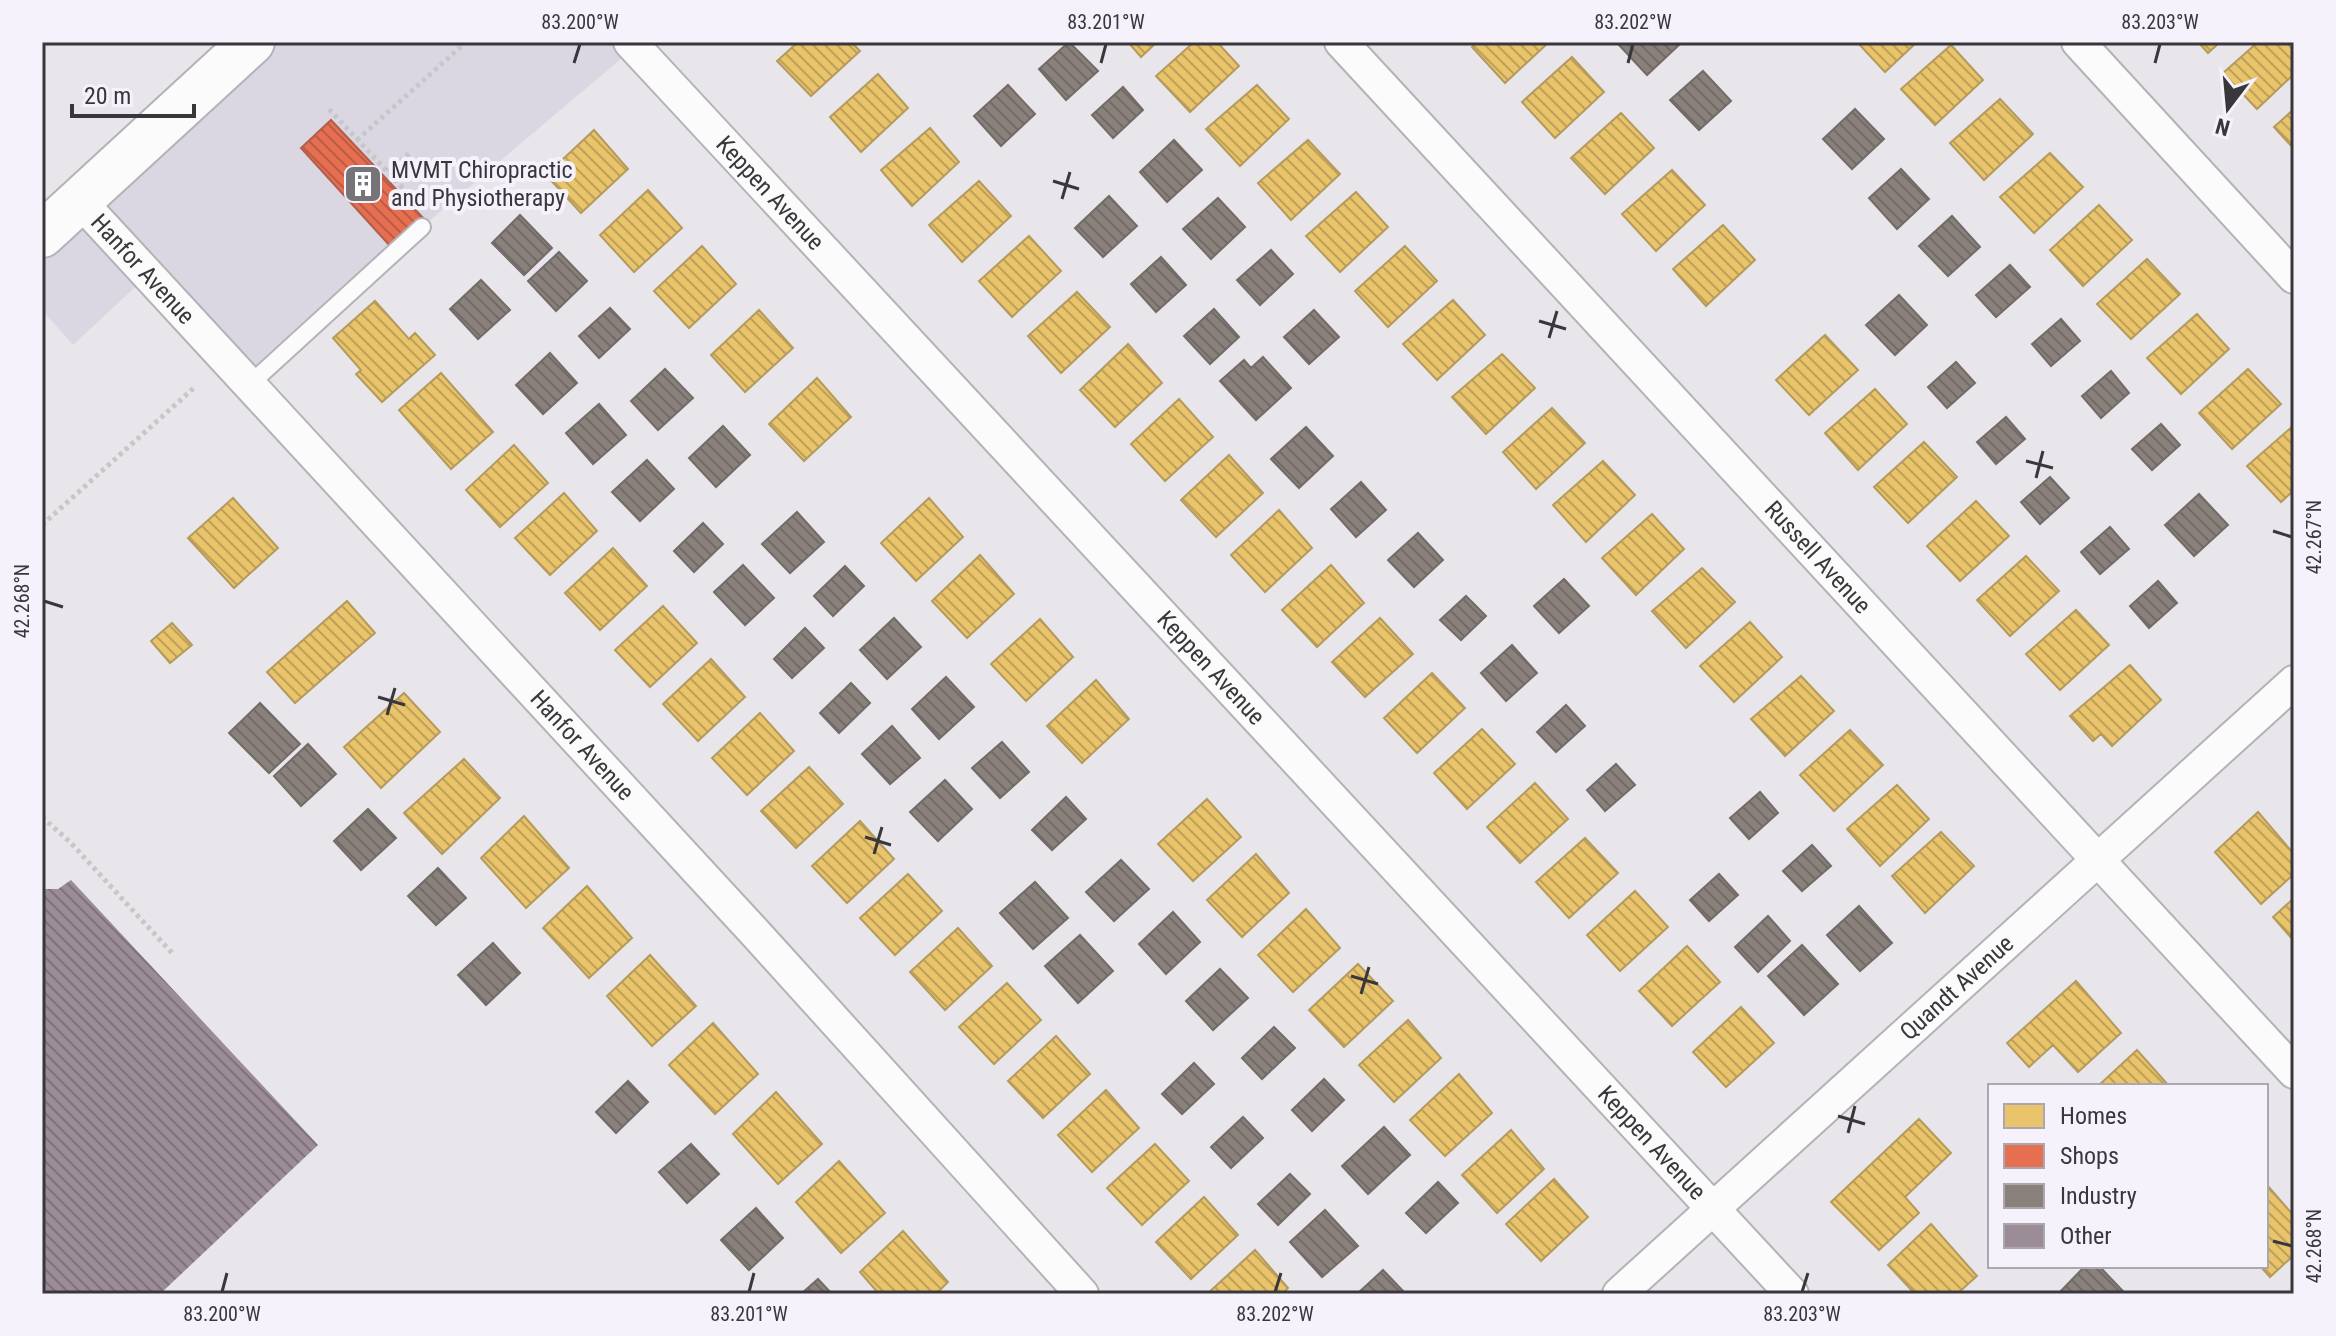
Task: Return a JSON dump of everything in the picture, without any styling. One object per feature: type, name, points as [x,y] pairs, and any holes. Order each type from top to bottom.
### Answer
[{"type":"main road","points":[[42,235],[252,42]]},
{"type":"street","name":"Keppen Avenue","points":[[630,42],[1792,1294]]},
{"type":"street","name":"Russell Avenue","points":[[1341,42],[2294,1072]]},
{"type":"street","points":[[2078,42],[2294,277]]},
{"type":"street","name":"Hanfor Avenue","points":[[79,200],[748,925],[1082,1294]]},
{"type":"street","name":"Quandt Avenue","points":[[1619,1294],[2294,682]]},
{"type":"lane","points":[[249,385],[422,227]]},
{"type":"path","points":[[357,140],[466,42]]},
{"type":"path","points":[[329,109],[414,200]]},
{"type":"path","points":[[388,172],[412,151]]},
{"type":"path","points":[[42,525],[196,386]]},
{"type":"path","points":[[42,817],[172,953]]},
{"type":"shaded area","points":[[252,42],[641,42],[422,227],[249,385],[148,275],[73,345],[42,310],[42,235]]},
{"type":"building: Homes","points":[[798,42],[851,42],[860,51],[811,96],[777,61]]},
{"type":"building: Homes","points":[[1128,42],[1157,42],[1141,57]]},
{"type":"building: Homes","points":[[1194,42],[1217,42],[1239,66],[1190,112],[1156,76]]},
{"type":"building: Homes","points":[[1477,42],[1549,42],[1505,83],[1472,47]]},
{"type":"building: Homes","points":[[1857,42],[1917,42],[1885,72]]},
{"type":"building: Homes","points":[[2198,42],[2220,42],[2208,53]]},
{"type":"building: Homes","points":[[2258,42],[2286,42],[2294,51],[2294,74],[2257,109],[2223,73]]},
{"type":"building: Homes","points":[[1951,45],[1983,80],[1935,125],[1901,89]]},
{"type":"building: Homes","points":[[1572,57],[1604,92],[1555,138],[1522,102]]},
{"type":"building: Homes","points":[[878,74],[908,108],[861,152],[830,117]]},
{"type":"building: Homes","points":[[1257,85],[1289,119],[1240,166],[1206,129]]},
{"type":"building: Homes","points":[[2000,99],[2033,134],[1984,180],[1950,143]]},
{"type":"building: Homes","points":[[2294,109],[2294,149],[2274,127]]},
{"type":"building: Homes","points":[[1621,113],[1654,148],[1605,194],[1571,158]]},
{"type":"building: Homes","points":[[930,128],[959,162],[912,206],[881,170]]},
{"type":"building: Homes","points":[[594,130],[628,169],[581,213],[546,175]]},
{"type":"building: Homes","points":[[1308,140],[1340,174],[1291,220],[1258,183]]},
{"type":"building: Homes","points":[[2050,153],[2083,187],[2034,233],[2000,197]]},
{"type":"building: Homes","points":[[1672,170],[1705,205],[1656,251],[1622,214]]},
{"type":"building: Homes","points":[[979,181],[1011,216],[962,262],[929,225]]},
{"type":"building: Homes","points":[[648,190],[682,228],[634,272],[600,235]]},
{"type":"building: Homes","points":[[1356,192],[1388,227],[1340,272],[1306,236]]},
{"type":"building: Homes","points":[[2099,205],[2132,240],[2083,286],[2050,250]]},
{"type":"building: Homes","points":[[1723,225],[1755,260],[1706,306],[1673,269]]},
{"type":"building: Homes","points":[[1029,236],[1061,271],[1012,317],[979,281]]},
{"type":"building: Homes","points":[[702,246],[736,284],[689,328],[654,291]]},
{"type":"building: Homes","points":[[1405,246],[1437,281],[1388,327],[1355,291]]},
{"type":"building: Homes","points":[[2147,259],[2180,294],[2131,339],[2097,304]]},
{"type":"building: Homes","points":[[1077,292],[1110,327],[1061,373],[1028,336]]},
{"type":"building: Homes","points":[[1453,300],[1485,335],[1437,380],[1403,344]]},
{"type":"building: Homes","points":[[375,301],[409,339],[415,333],[435,355],[382,402],[356,374],[361,370],[333,338]]},
{"type":"building: Homes","points":[[759,310],[793,348],[745,392],[711,355]]},
{"type":"building: Homes","points":[[2197,314],[2229,349],[2181,394],[2147,358]]},
{"type":"building: Homes","points":[[1825,335],[1858,370],[1809,415],[1776,380]]},
{"type":"building: Homes","points":[[1128,344],[1162,383],[1115,427],[1080,390]]},
{"type":"building: Homes","points":[[1502,354],[1535,388],[1486,434],[1452,397]]},
{"type":"building: Homes","points":[[2248,369],[2281,404],[2232,449],[2199,413]]},
{"type":"building: Homes","points":[[441,373],[493,432],[451,469],[399,410]]},
{"type":"building: Homes","points":[[817,378],[851,417],[804,461],[769,424]]},
{"type":"building: Homes","points":[[1875,389],[1907,424],[1858,470],[1825,433]]},
{"type":"building: Homes","points":[[1179,399],[1213,437],[1165,481],[1131,444]]},
{"type":"building: Homes","points":[[1552,408],[1585,443],[1536,489],[1503,452]]},
{"type":"building: Homes","points":[[2294,425],[2294,490],[2281,502],[2247,466]]},
{"type":"building: Homes","points":[[1924,442],[1957,477],[1908,523],[1874,487]]},
{"type":"building: Homes","points":[[514,445],[548,483],[500,527],[466,490]]},
{"type":"building: Homes","points":[[1229,455],[1263,493],[1216,537],[1181,500]]},
{"type":"building: Homes","points":[[1603,461],[1635,495],[1586,542],[1553,505]]},
{"type":"building: Homes","points":[[564,493],[597,531],[550,575],[515,538]]},
{"type":"building: Homes","points":[[233,498],[278,548],[234,588],[188,538]]},
{"type":"building: Homes","points":[[929,498],[963,537],[916,581],[881,543]]},
{"type":"building: Homes","points":[[1976,501],[2009,536],[1960,581],[1927,546]]},
{"type":"building: Homes","points":[[1279,510],[1312,548],[1265,592],[1231,555]]},
{"type":"building: Homes","points":[[1652,514],[1684,549],[1636,595],[1602,558]]},
{"type":"building: Homes","points":[[613,548],[647,586],[600,630],[565,593]]},
{"type":"building: Homes","points":[[980,555],[1014,594],[967,638],[932,601]]},
{"type":"building: Homes","points":[[2026,556],[2059,591],[2010,636],[1977,600]]},
{"type":"building: Homes","points":[[1331,565],[1364,603],[1317,647],[1282,610]]},
{"type":"building: Homes","points":[[1702,568],[1735,602],[1686,648],[1652,611]]},
{"type":"building: Homes","points":[[347,601],[375,633],[295,703],[267,672]]},
{"type":"building: Homes","points":[[663,606],[697,643],[650,687],[615,650]]},
{"type":"building: Homes","points":[[2076,610],[2109,645],[2060,690],[2026,654]]},
{"type":"building: Homes","points":[[1380,618],[1413,654],[1365,697],[1332,662]]},
{"type":"building: Homes","points":[[1040,619],[1073,657],[1026,701],[991,664]]},
{"type":"building: Homes","points":[[1750,622],[1782,657],[1734,702],[1700,666]]},
{"type":"building: Homes","points":[[172,623],[192,645],[170,663],[151,641]]},
{"type":"building: Homes","points":[[711,659],[745,697],[698,741],[663,704]]},
{"type":"building: Homes","points":[[2130,665],[2161,700],[2112,746],[2101,734],[2093,741],[2070,716]]},
{"type":"building: Homes","points":[[1432,673],[1465,708],[1417,753],[1384,718]]},
{"type":"building: Homes","points":[[1801,676],[1834,711],[1785,756],[1751,719]]},
{"type":"building: Homes","points":[[1096,680],[1129,719],[1082,763],[1047,726]]},
{"type":"building: Homes","points":[[404,693],[440,732],[381,788],[344,747]]},
{"type":"building: Homes","points":[[760,713],[794,751],[747,795],[712,758]]},
{"type":"building: Homes","points":[[1482,729],[1515,764],[1467,809],[1434,773]]},
{"type":"building: Homes","points":[[1850,730],[1883,765],[1834,811],[1800,775]]},
{"type":"building: Homes","points":[[464,759],[500,798],[442,854],[404,813]]},
{"type":"building: Homes","points":[[809,767],[843,804],[796,848],[761,811]]},
{"type":"building: Homes","points":[[1535,783],[1568,819],[1520,863],[1487,827]]},
{"type":"building: Homes","points":[[1897,785],[1929,819],[1880,866],[1847,829]]},
{"type":"building: Homes","points":[[1207,799],[1241,837],[1193,881],[1158,844]]},
{"type":"building: Homes","points":[[2258,812],[2294,854],[2294,874],[2261,904],[2215,852]]},
{"type":"building: Homes","points":[[524,816],[569,868],[526,908],[481,858]]},
{"type":"building: Homes","points":[[860,821],[894,859],[847,903],[812,866]]},
{"type":"building: Homes","points":[[1941,832],[1974,866],[1925,913],[1892,876]]},
{"type":"building: Homes","points":[[1585,838],[1618,873],[1569,918],[1536,882]]},
{"type":"building: Homes","points":[[1256,854],[1289,893],[1242,937],[1207,900]]},
{"type":"building: Homes","points":[[908,874],[942,911],[895,955],[860,918]]},
{"type":"building: Homes","points":[[587,886],[632,938],[589,978],[543,928]]},
{"type":"building: Homes","points":[[1635,891],[1668,927],[1620,971],[1587,935]]},
{"type":"building: Homes","points":[[2294,898],[2294,941],[2273,917]]},
{"type":"building: Homes","points":[[1306,909],[1340,948],[1293,992],[1258,955]]},
{"type":"building: Homes","points":[[958,928],[992,966],[945,1010],[910,972]]},
{"type":"building: Homes","points":[[1687,946],[1720,982],[1672,1026],[1639,991]]},
{"type":"building: Homes","points":[[650,955],[696,1006],[652,1046],[607,996]]},
{"type":"building: Homes","points":[[1358,964],[1393,1001],[1344,1047],[1309,1010]]},
{"type":"building: Homes","points":[[2076,981],[2121,1033],[2078,1072],[2053,1045],[2029,1067],[2007,1043]]},
{"type":"building: Homes","points":[[1007,983],[1041,1020],[994,1064],[959,1027]]},
{"type":"building: Homes","points":[[1741,1007],[1774,1043],[1726,1087],[1693,1052]]},
{"type":"building: Homes","points":[[1408,1020],[1441,1058],[1394,1102],[1359,1065]]},
{"type":"building: Homes","points":[[713,1023],[758,1074],[715,1114],[669,1065]]},
{"type":"building: Homes","points":[[1056,1036],[1090,1074],[1043,1118],[1008,1081]]},
{"type":"building: Homes","points":[[2137,1050],[2167,1084],[2100,1084]]},
{"type":"building: Homes","points":[[1459,1074],[1492,1113],[1445,1156],[1410,1120]]},
{"type":"building: Homes","points":[[1106,1090],[1139,1128],[1092,1172],[1058,1135]]},
{"type":"building: Homes","points":[[776,1092],[822,1144],[778,1184],[733,1134]]},
{"type":"building: Homes","points":[[1919,1119],[1951,1153],[1905,1197],[1919,1213],[1879,1250],[1831,1202]]},
{"type":"building: Homes","points":[[1511,1130],[1544,1169],[1497,1213],[1462,1175]]},
{"type":"building: Homes","points":[[1155,1144],[1189,1181],[1142,1225],[1107,1188]]},
{"type":"building: Homes","points":[[839,1161],[885,1213],[841,1253],[796,1202]]},
{"type":"building: Homes","points":[[1554,1179],[1588,1217],[1541,1261],[1506,1224]]},
{"type":"building: Homes","points":[[2268,1186],[2294,1216],[2294,1255],[2270,1277],[2262,1268],[2268,1268]]},
{"type":"building: Homes","points":[[1204,1197],[1238,1235],[1191,1279],[1156,1242]]},
{"type":"building: Homes","points":[[1931,1224],[1977,1276],[1957,1294],[1915,1294],[1888,1265]]},
{"type":"building: Homes","points":[[903,1231],[948,1282],[936,1294],[879,1294],[860,1272]]},
{"type":"building: Homes","points":[[1255,1250],[1288,1288],[1282,1294],[1207,1294]]},
{"type":"building: Shops","name":"MVMT Chiropractic and Physiotherapy","points":[[331,120],[425,220],[392,248],[301,148]]},
{"type":"building: Industry","points":[[1069,42],[1098,71],[1066,100],[1039,69]]},
{"type":"building: Industry","points":[[1676,42],[1679,45],[1647,75],[1618,44]]},
{"type":"building: Industry","points":[[1703,71],[1731,101],[1699,130],[1670,100]]},
{"type":"building: Industry","points":[[1008,85],[1035,114],[1001,146],[974,116]]},
{"type":"building: Industry","points":[[1123,87],[1143,110],[1113,138],[1092,115]]},
{"type":"building: Industry","points":[[1855,109],[1884,139],[1852,169],[1823,139]]},
{"type":"building: Industry","points":[[1174,140],[1202,170],[1167,202],[1140,172]]},
{"type":"building: Industry","points":[[1901,169],[1929,199],[1897,229],[1869,198]]},
{"type":"building: Industry","points":[[1109,196],[1137,226],[1103,257],[1075,228]]},
{"type":"building: Industry","points":[[1218,198],[1245,227],[1211,259],[1183,229]]},
{"type":"building: Industry","points":[[520,215],[552,248],[524,275],[492,243]]},
{"type":"building: Industry","points":[[1952,216],[1980,247],[1948,276],[1919,246]]},
{"type":"building: Industry","points":[[1271,250],[1293,274],[1260,305],[1237,280]]},
{"type":"building: Industry","points":[[559,252],[587,281],[556,311],[528,281]]},
{"type":"building: Industry","points":[[1161,257],[1186,285],[1156,312],[1131,284]]},
{"type":"building: Industry","points":[[2010,265],[2030,287],[1996,317],[1976,295]]},
{"type":"building: Industry","points":[[481,280],[510,310],[478,339],[450,309]]},
{"type":"building: Industry","points":[[1899,295],[1927,325],[1895,355],[1866,325]]},
{"type":"building: Industry","points":[[610,308],[630,329],[599,358],[579,336]]},
{"type":"building: Industry","points":[[1214,309],[1239,337],[1210,364],[1184,336]]},
{"type":"building: Industry","points":[[1314,310],[1339,337],[1309,364],[1284,337]]},
{"type":"building: Industry","points":[[2061,319],[2080,341],[2051,366],[2032,344]]},
{"type":"building: Industry","points":[[550,353],[577,383],[543,414],[516,385]]},
{"type":"building: Industry","points":[[1263,357],[1291,388],[1256,420],[1220,381],[1244,360],[1251,368]]},
{"type":"building: Industry","points":[[1956,362],[1975,383],[1947,408],[1928,387]]},
{"type":"building: Industry","points":[[665,369],[693,398],[658,430],[631,401]]},
{"type":"building: Industry","points":[[2111,371],[2129,393],[2101,418],[2082,396]]},
{"type":"building: Industry","points":[[599,404],[626,435],[593,464],[566,433]]},
{"type":"building: Industry","points":[[2006,417],[2025,439],[1996,464],[1977,442]]},
{"type":"building: Industry","points":[[2161,424],[2180,445],[2152,470],[2132,449]]},
{"type":"building: Industry","points":[[723,426],[750,455],[716,487],[689,458]]},
{"type":"building: Industry","points":[[1306,427],[1333,456],[1299,488],[1271,459]]},
{"type":"building: Industry","points":[[647,460],[674,489],[640,521],[612,492]]},
{"type":"building: Industry","points":[[2050,477],[2069,498],[2040,524],[2021,502]]},
{"type":"building: Industry","points":[[1361,482],[1386,510],[1356,537],[1331,509]]},
{"type":"building: Industry","points":[[2199,494],[2228,525],[2194,556],[2165,525]]},
{"type":"building: Industry","points":[[797,512],[824,542],[790,573],[762,544]]},
{"type":"building: Industry","points":[[703,523],[723,544],[694,572],[674,551]]},
{"type":"building: Industry","points":[[2110,527],[2129,549],[2100,574],[2081,552]]},
{"type":"building: Industry","points":[[1418,533],[1443,560],[1414,587],[1388,560]]},
{"type":"building: Industry","points":[[743,565],[774,598],[745,625],[714,592]]},
{"type":"building: Industry","points":[[845,566],[864,586],[833,616],[814,596]]},
{"type":"building: Industry","points":[[1564,579],[1589,606],[1559,633],[1534,606]]},
{"type":"building: Industry","points":[[2158,581],[2177,603],[2149,628],[2130,606]]},
{"type":"building: Industry","points":[[1466,596],[1486,616],[1461,640],[1440,620]]},
{"type":"building: Industry","points":[[894,618],[921,647],[887,679],[860,650]]},
{"type":"building: Industry","points":[[805,628],[824,648],[792,678],[774,659]]},
{"type":"building: Industry","points":[[1512,645],[1537,673],[1506,701],[1481,673]]},
{"type":"building: Industry","points":[[946,677],[974,707],[939,739],[912,709]]},
{"type":"building: Industry","points":[[851,683],[870,703],[839,733],[820,713]]},
{"type":"building: Industry","points":[[260,703],[300,744],[269,773],[229,733]]},
{"type":"building: Industry","points":[[1566,705],[1585,726],[1556,752],[1537,732]]},
{"type":"building: Industry","points":[[892,726],[920,758],[890,784],[862,754]]},
{"type":"building: Industry","points":[[1002,742],[1029,772],[1000,798],[972,768]]},
{"type":"building: Industry","points":[[308,744],[336,774],[301,806],[274,776]]},
{"type":"building: Industry","points":[[1616,764],[1635,785],[1605,811],[1587,790]]},
{"type":"building: Industry","points":[[945,780],[972,809],[938,841],[910,812]]},
{"type":"building: Industry","points":[[1760,792],[1778,813],[1749,839],[1730,818]]},
{"type":"building: Industry","points":[[1066,797],[1086,819],[1052,850],[1032,830]]},
{"type":"building: Industry","points":[[368,809],[396,838],[361,870],[334,841]]},
{"type":"building: Industry","points":[[1812,845],[1831,866],[1802,891],[1783,871]]},
{"type":"building: Industry","points":[[1121,860],[1149,889],[1114,921],[1086,892]]},
{"type":"building: Industry","points":[[438,868],[466,898],[436,925],[408,896]]},
{"type":"building: Industry","points":[[1719,874],[1738,895],[1709,921],[1690,900]]},
{"type":"building: Industry","points":[[1035,882],[1068,918],[1033,949],[1000,913]]},
{"type":"building: Industry","points":[[1859,906],[1892,943],[1860,971],[1827,935]]},
{"type":"building: Industry","points":[[1173,912],[1200,942],[1166,974],[1139,944]]},
{"type":"building: Industry","points":[[1768,916],[1790,941],[1758,972],[1735,947]]},
{"type":"building: Industry","points":[[1080,935],[1113,971],[1078,1003],[1045,966]]},
{"type":"building: Industry","points":[[493,943],[520,973],[486,1005],[458,975]]},
{"type":"building: Industry","points":[[1802,945],[1838,984],[1804,1015],[1768,976]]},
{"type":"building: Industry","points":[[1220,969],[1248,998],[1213,1030],[1186,1001]]},
{"type":"building: Industry","points":[[1274,1027],[1295,1048],[1262,1079],[1242,1058]]},
{"type":"building: Industry","points":[[1194,1063],[1214,1084],[1182,1114],[1162,1094]]},
{"type":"building: Industry","points":[[1324,1079],[1344,1100],[1312,1131],[1292,1110]]},
{"type":"building: Industry","points":[[628,1081],[648,1102],[616,1133],[596,1112]]},
{"type":"building: Industry","points":[[1243,1117],[1263,1138],[1231,1168],[1211,1147]]},
{"type":"building: Industry","points":[[1384,1127],[1410,1155],[1368,1194],[1342,1166]]},
{"type":"building: Industry","points":[[691,1144],[719,1174],[687,1203],[659,1172]]},
{"type":"building: Industry","points":[[1290,1174],[1310,1194],[1278,1225],[1258,1204]]},
{"type":"building: Industry","points":[[1438,1182],[1458,1203],[1426,1233],[1406,1213]]},
{"type":"building: Industry","points":[[756,1208],[783,1238],[749,1270],[721,1240]]},
{"type":"building: Industry","points":[[1325,1210],[1358,1246],[1322,1277],[1290,1242]]},
{"type":"building: Industry","points":[[2083,1268],[2101,1268],[2123,1291],[2058,1294]]},
{"type":"building: Industry","points":[[1383,1270],[1406,1294],[1357,1294]]},
{"type":"building: Industry","points":[[818,1279],[832,1294],[801,1294]]},
{"type":"building: Other","points":[[71,880],[318,1145],[160,1294],[42,1294],[42,889],[58,889]]},
{"type":"place","name":"MVMT Chiropractic and Physiotherapy","points":[[363,184]]}]
